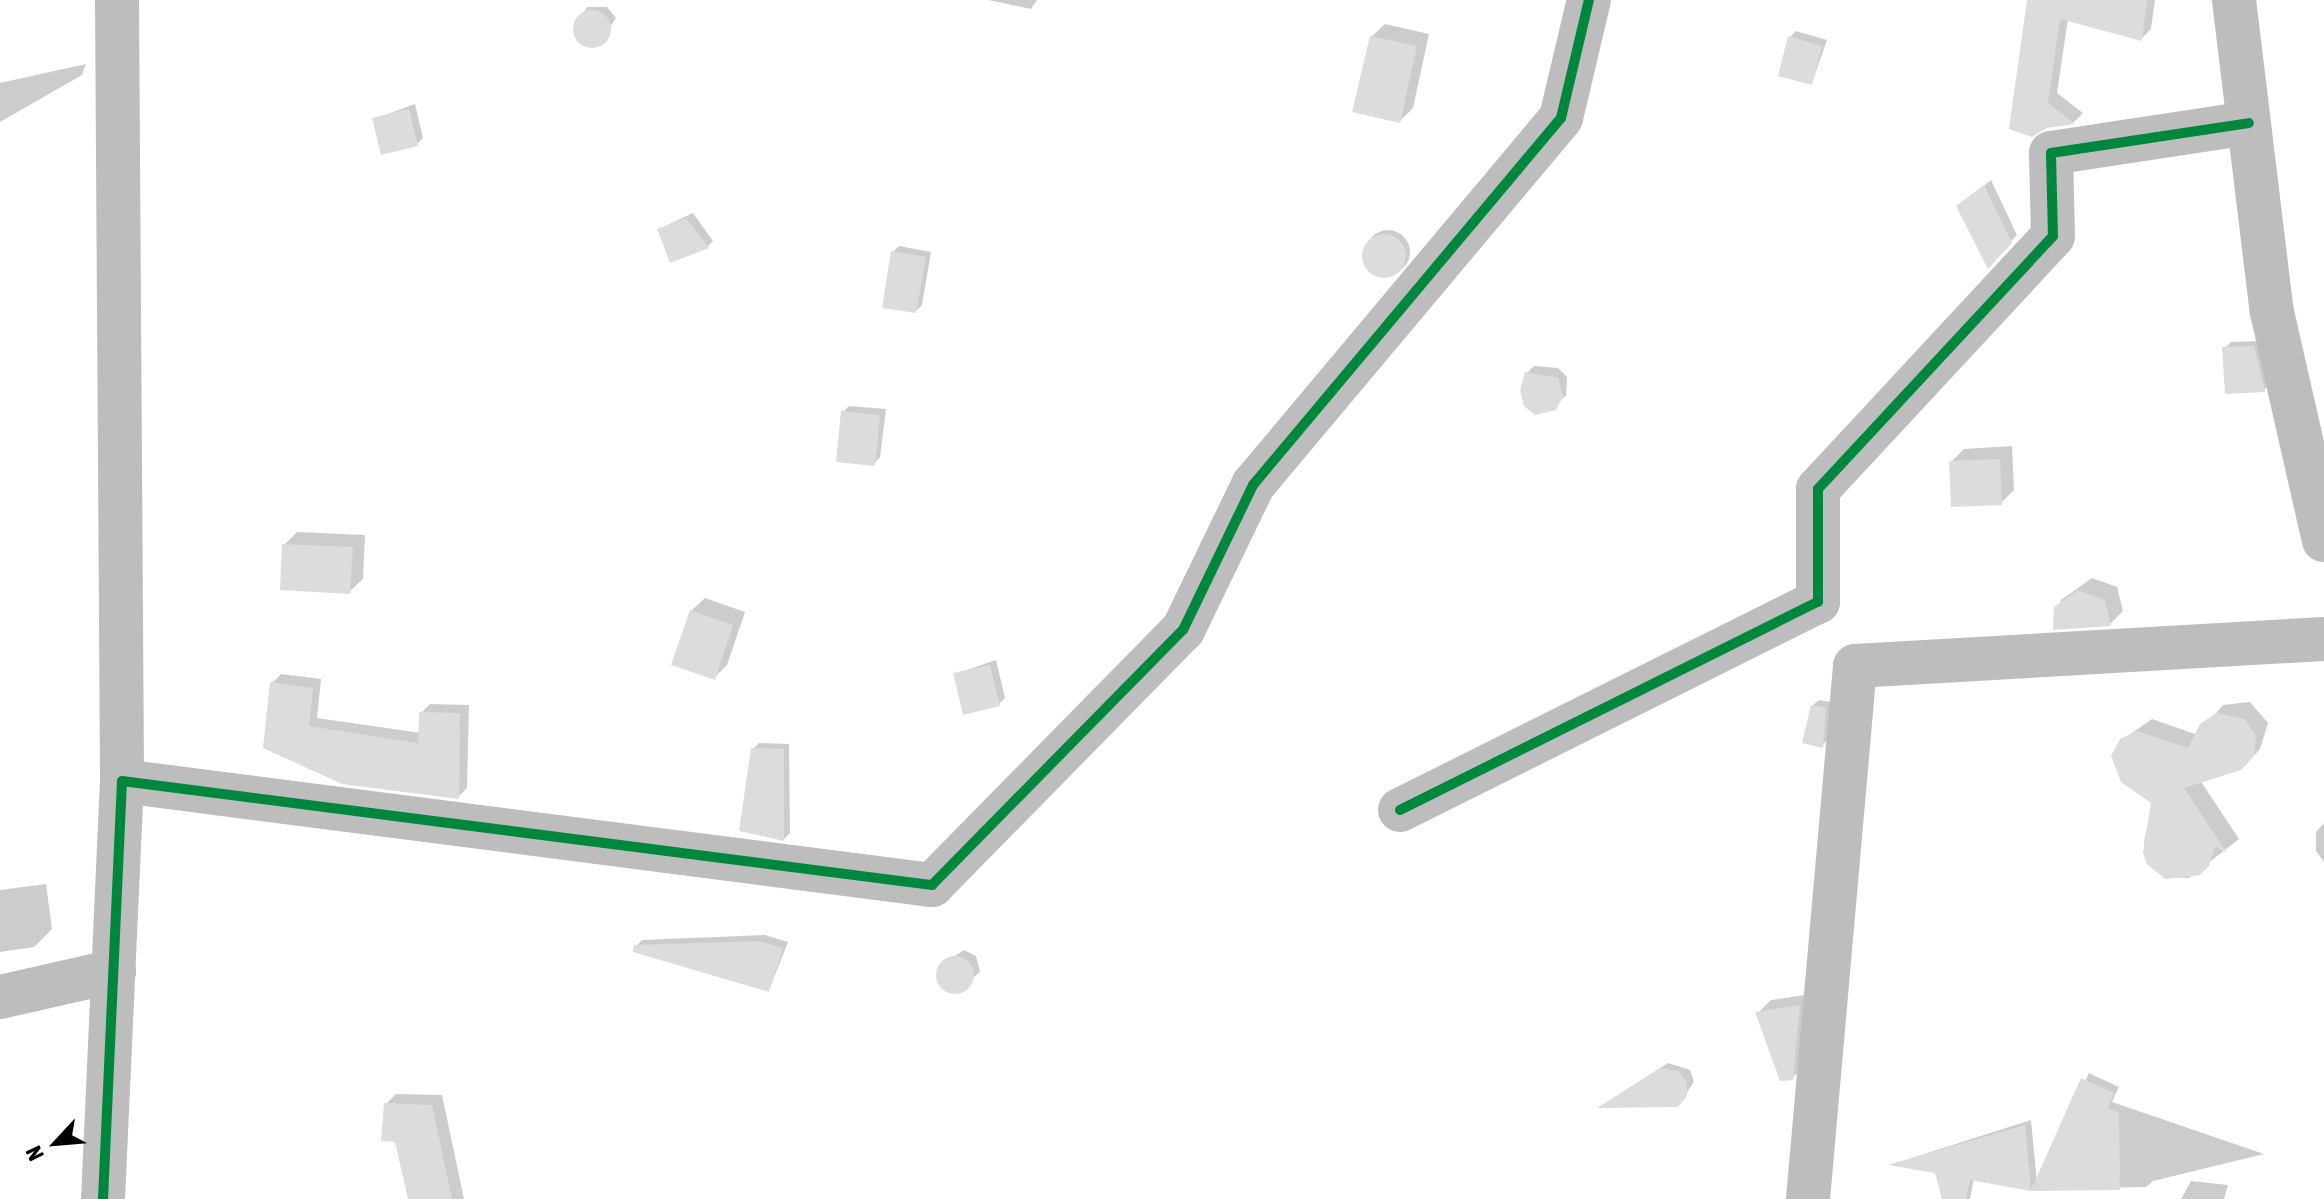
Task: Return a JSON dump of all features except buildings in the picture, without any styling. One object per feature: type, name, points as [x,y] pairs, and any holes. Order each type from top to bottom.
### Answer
[{"type":"street","points":[[103,1199],[122,781],[117,0]]},
{"type":"street","points":[[122,781],[932,885],[1183,630],[1253,485],[1561,118],[1589,0]]},
{"type":"street","points":[[2234,0],[2272,312],[2324,540]]},
{"type":"street","points":[[1400,810],[1818,602],[1818,489],[2053,236],[2051,153],[2249,123]]},
{"type":"street","points":[[1808,1199],[1855,666],[2324,639]]},
{"type":"street","points":[[0,997],[114,971]]},
{"type":"cycle path","points":[[103,1199],[122,781],[932,885],[1183,630],[1253,485],[1561,118],[1589,0]]},
{"type":"cycle path","points":[[1400,810],[1818,602],[1818,489],[2053,236],[2051,153],[2249,123]]}]
